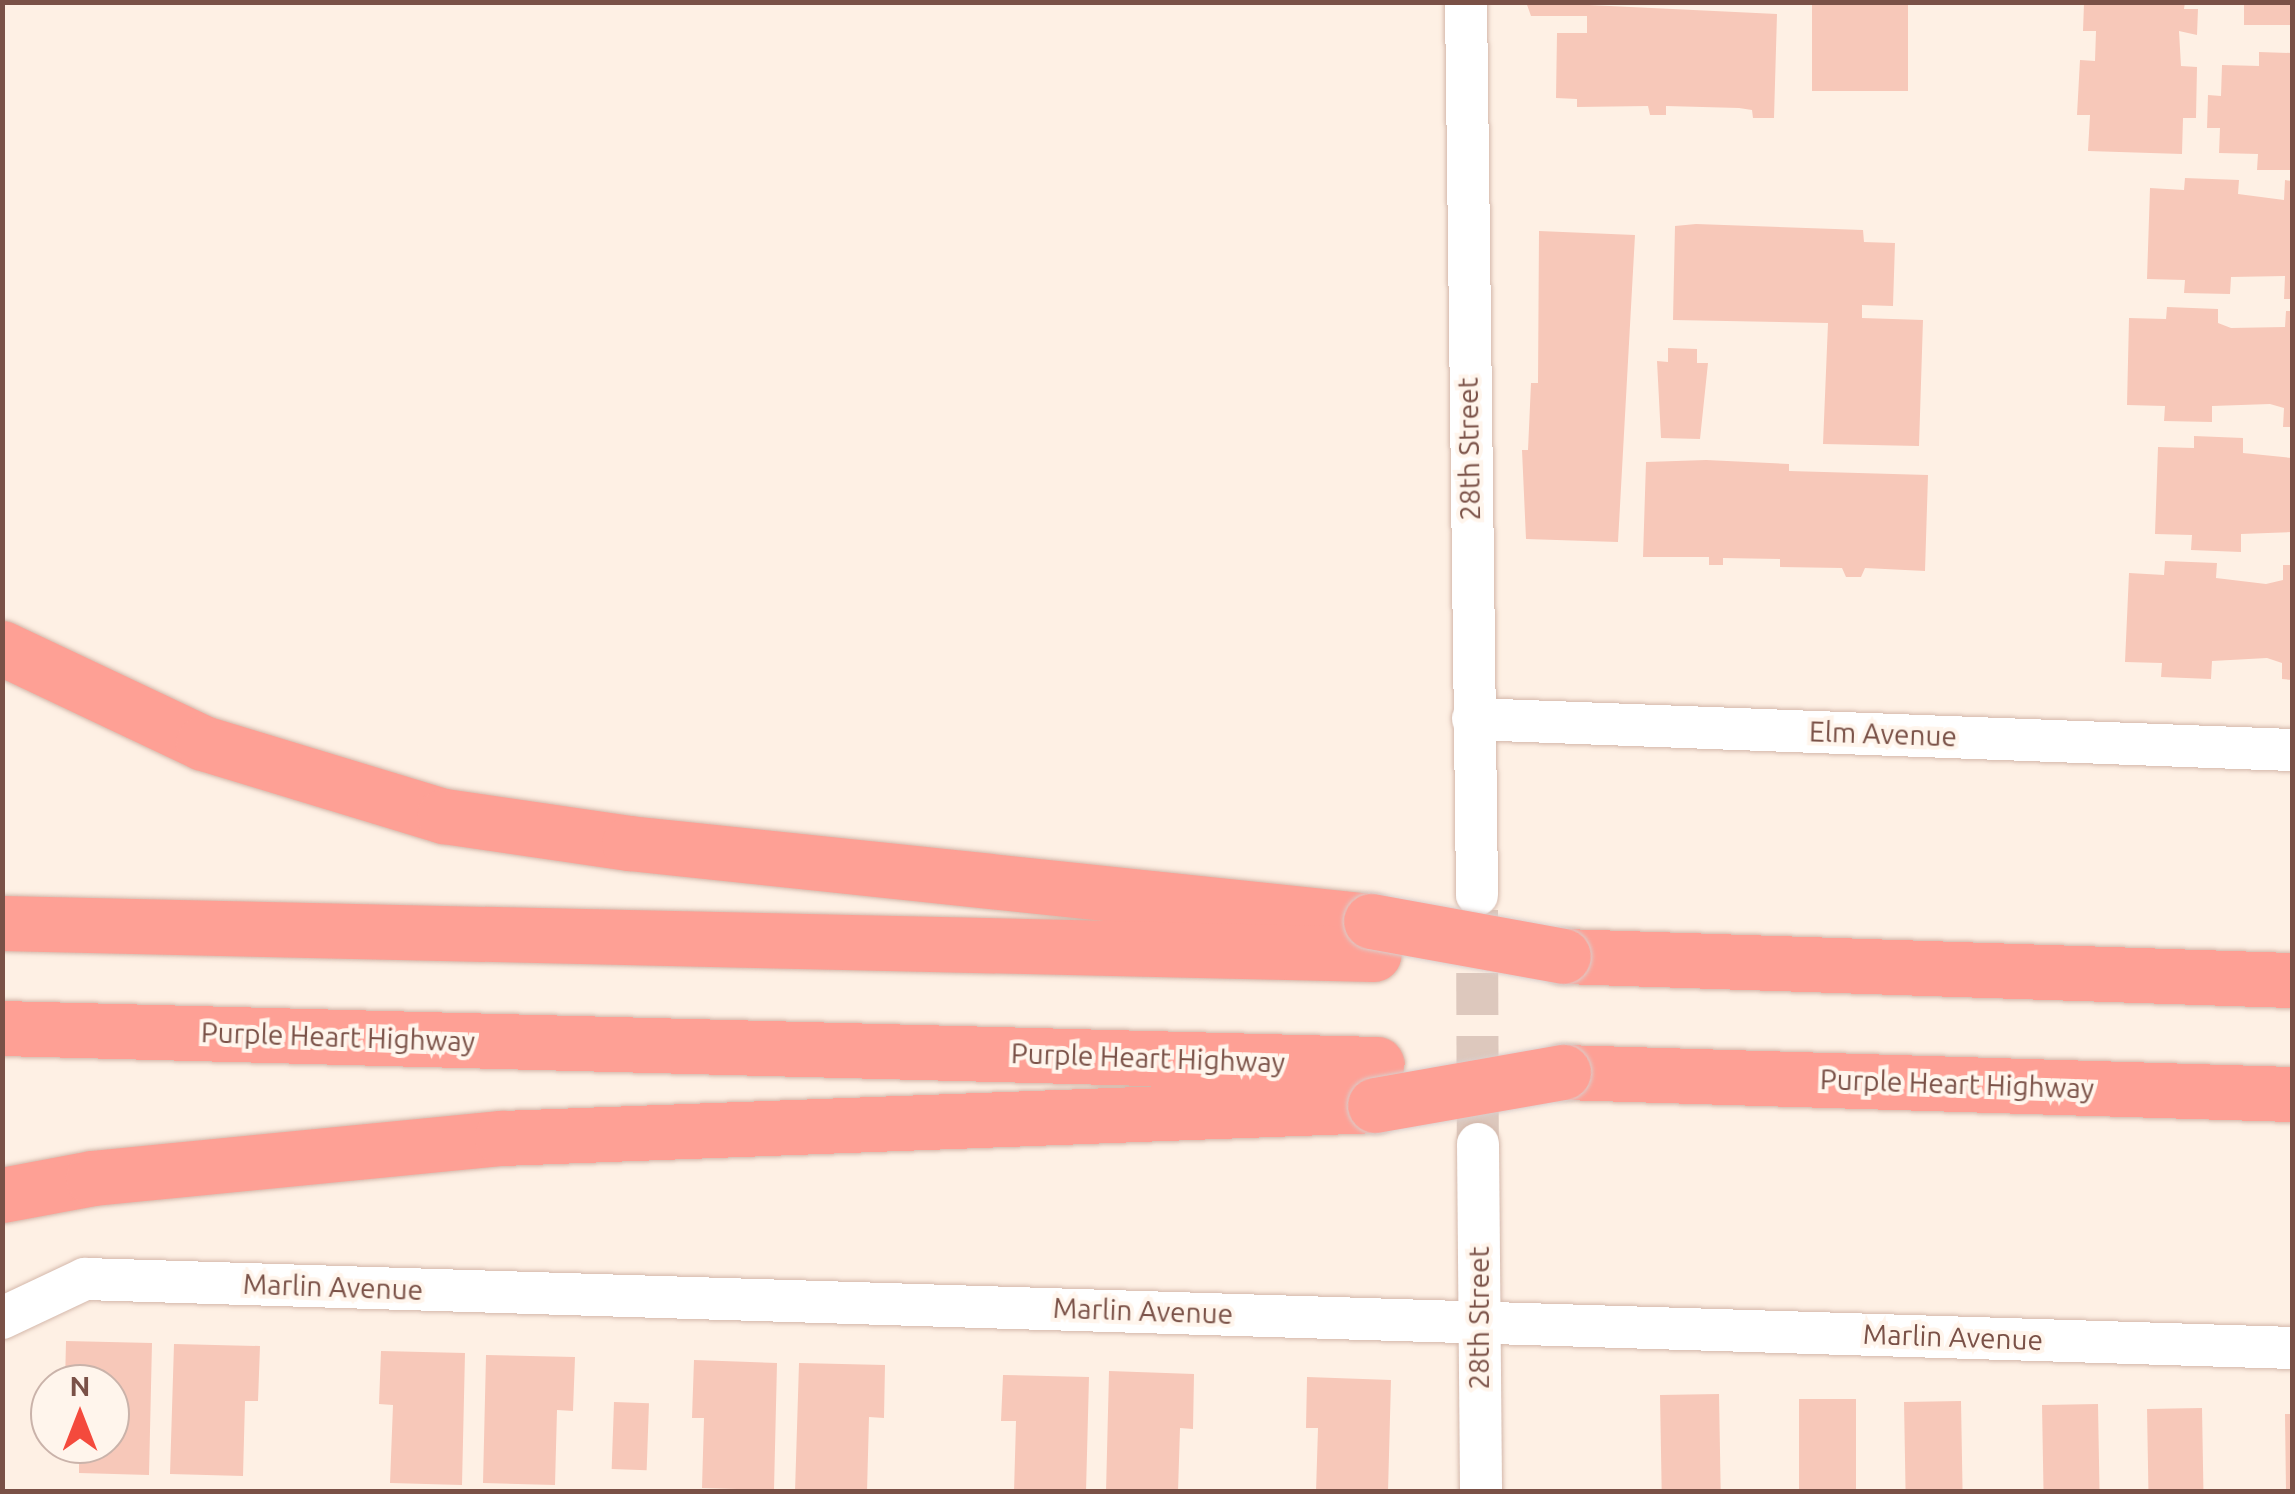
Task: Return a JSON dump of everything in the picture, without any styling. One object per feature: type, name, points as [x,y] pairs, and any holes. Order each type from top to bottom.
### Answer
[{"type":"highway","points":[[2,648],[203,743],[444,816],[630,844],[1373,938],[1563,956],[2292,980]]},
{"type":"highway","points":[[2,923],[1373,938]]},
{"type":"highway","name":"Purple Heart Highway","points":[[2,1028],[1376,1084],[1563,1072],[2292,1094]]},
{"type":"highway","points":[[2,1195],[111,1176],[502,1138],[1376,1084]]},
{"type":"street","name":"28th Street","points":[[1466,2],[1477,895]]},
{"type":"street","name":"Elm Avenue","points":[[1473,719],[2292,750]]},
{"type":"street","name":"28th Street","points":[[1478,1144],[1481,1492]]},
{"type":"street","name":"Marlin Avenue","points":[[2,1318],[84,1279],[2292,1348]]},
{"type":"building","points":[[1526,2],[1777,14],[1774,118],[1753,118],[1752,110],[1739,108],[1666,106],[1666,115],[1650,115],[1648,106],[1577,107],[1577,99],[1556,98],[1557,33],[1587,33],[1587,16],[1531,16]]},
{"type":"building","points":[[1812,2],[1908,2],[1908,91],[1812,91]]},
{"type":"building","points":[[2185,2],[2184,9],[2198,9],[2197,35],[2179,31],[2181,66],[2197,67],[2196,118],[2183,118],[2182,154],[2088,151],[2090,115],[2077,115],[2080,60],[2095,61],[2096,31],[2083,31],[2084,3]]},
{"type":"building","points":[[2244,2],[2292,2],[2292,25],[2244,25]]},
{"type":"building","points":[[2259,52],[2292,53],[2292,170],[2257,170],[2258,154],[2219,153],[2220,128],[2207,128],[2208,95],[2221,96],[2222,65],[2259,66]]},
{"type":"building","points":[[2185,178],[2239,180],[2238,194],[2284,200],[2285,180],[2292,181],[2292,299],[2284,299],[2285,276],[2231,277],[2230,294],[2184,293],[2185,280],[2147,279],[2150,188],[2184,190]]},
{"type":"building","points":[[1675,226],[1863,230],[1864,242],[1895,243],[1893,306],[1862,305],[1862,318],[1923,320],[1919,446],[1823,444],[1828,323],[1673,320]]},
{"type":"building","points":[[1539,231],[1635,235],[1618,542],[1526,539],[1522,450],[1528,450],[1531,383],[1538,383]]},
{"type":"building","points":[[2167,307],[2218,309],[2218,323],[2231,328],[2285,327],[2286,311],[2292,311],[2292,427],[2283,427],[2284,408],[2270,404],[2212,406],[2212,422],[2164,421],[2165,406],[2127,405],[2129,318],[2166,319]]},
{"type":"building","points":[[1668,348],[1697,349],[1697,363],[1708,363],[1700,439],[1661,438],[1657,361],[1668,362]]},
{"type":"building","points":[[2194,436],[2243,438],[2243,453],[2292,458],[2292,532],[2241,534],[2241,552],[2191,550],[2192,535],[2155,534],[2158,447],[2194,448]]},
{"type":"building","points":[[1646,462],[1789,464],[1789,471],[1928,475],[1925,571],[1865,568],[1861,577],[1846,577],[1842,568],[1780,567],[1780,559],[1723,558],[1723,565],[1709,565],[1709,557],[1643,557]]},
{"type":"building","points":[[2165,561],[2217,563],[2216,578],[2266,584],[2283,580],[2283,565],[2292,565],[2292,680],[2282,679],[2282,663],[2267,658],[2212,661],[2211,679],[2161,677],[2162,663],[2125,662],[2129,573],[2164,575]]},
{"type":"building","points":[[66,1341],[152,1343],[149,1475],[79,1473],[79,1464],[130,1464],[130,1364],[65,1364]]},
{"type":"building","points":[[174,1344],[260,1346],[258,1401],[245,1401],[243,1476],[170,1474]]},
{"type":"building","points":[[381,1351],[465,1353],[462,1485],[390,1483],[393,1405],[379,1404]]},
{"type":"building","points":[[486,1355],[575,1357],[573,1411],[557,1410],[555,1485],[483,1483]]},
{"type":"building","points":[[694,1360],[777,1363],[774,1490],[702,1488],[704,1418],[692,1418]]},
{"type":"building","points":[[799,1363],[885,1365],[884,1418],[869,1417],[867,1492],[795,1492]]},
{"type":"building","points":[[1109,1371],[1194,1374],[1193,1429],[1180,1428],[1178,1492],[1106,1492]]},
{"type":"building","points":[[1003,1375],[1089,1377],[1086,1492],[1014,1492],[1016,1421],[1001,1421]]},
{"type":"building","points":[[1307,1377],[1391,1380],[1388,1492],[1316,1492],[1318,1428],[1306,1428]]},
{"type":"building","points":[[1719,1394],[1721,1492],[1662,1492],[1660,1395]]},
{"type":"building","points":[[1799,1399],[1856,1399],[1856,1492],[1799,1492]]},
{"type":"building","points":[[1961,1401],[1963,1492],[1906,1492],[1904,1402]]},
{"type":"building","points":[[614,1402],[649,1403],[647,1470],[612,1469]]},
{"type":"building","points":[[2098,1404],[2100,1492],[2044,1492],[2042,1405]]},
{"type":"building","points":[[2202,1408],[2203,1492],[2148,1492],[2147,1409]]},
{"type":"building","points":[[2285,1414],[2292,1414],[2292,1492],[2286,1492]]},
{"type":"tunnel","points":[[1477,910],[1478,1144]]}]
